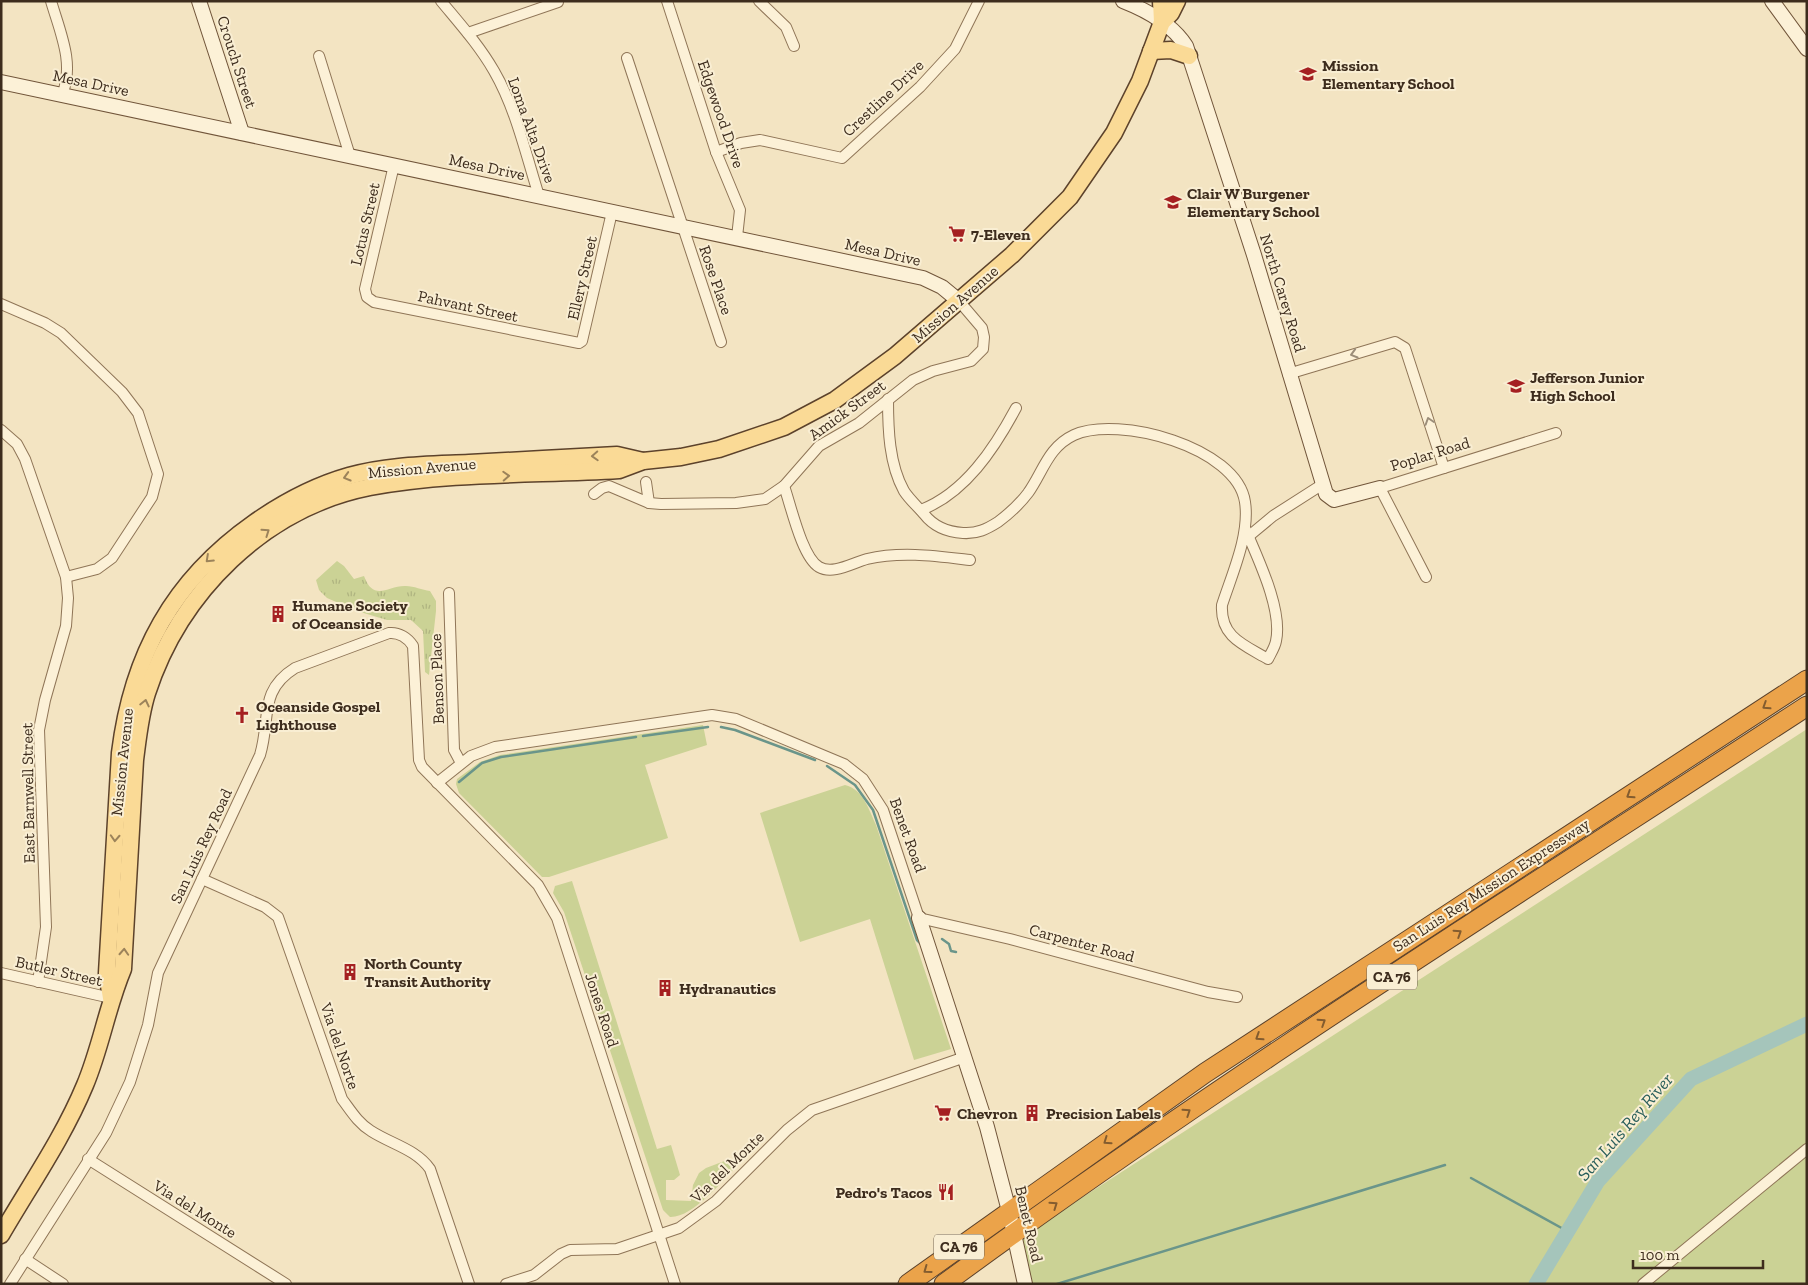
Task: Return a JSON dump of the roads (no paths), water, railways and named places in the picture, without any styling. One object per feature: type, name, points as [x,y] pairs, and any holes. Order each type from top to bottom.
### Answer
[{"type":"highway","name":"San Luis Rey Mission Expressway","points":[[908,1284],[1205,1073],[1807,680]]},
{"type":"highway","name":"San Luis Rey Mission Expressway","points":[[944,1284],[1014,1233],[1294,1040],[1807,706]]},
{"type":"main road","name":"Crouch Street","points":[[199,1],[242,133]]},
{"type":"main road","name":"North Carey Road","points":[[1122,1],[1139,7],[1162,22],[1182,39],[1254,255],[1288,374],[1323,484]]},
{"type":"main road","name":"Mission Avenue","points":[[1,1235],[61,1135],[78,1101],[100,1044],[111,998],[123,969],[135,760],[139,728],[147,693],[160,660],[179,622],[217,572],[244,547],[277,524],[331,497],[408,481],[619,470],[644,460],[681,457],[719,449],[764,435],[802,419],[865,380],[959,301],[1043,226],[1082,182],[1123,117],[1162,22],[1161,1]]},
{"type":"main road","name":"Mission Avenue","points":[[1162,22],[1171,13],[1177,1]]},
{"type":"main road","points":[[1772,1],[1807,49]]},
{"type":"main road","points":[[1151,52],[1171,50],[1189,56]]},
{"type":"main road","name":"Mesa Drive","points":[[1,82],[923,278],[942,287],[959,301]]},
{"type":"main road","name":"Poplar Road","points":[[1323,484],[1326,494],[1334,500],[1380,488]]},
{"type":"main road","name":"Benet Road","points":[[919,918],[987,1127],[1009,1211],[1025,1284]]},
{"type":"street","points":[[51,1],[68,62],[66,87],[62,95]]},
{"type":"street","name":"Loma Alta Drive","points":[[441,1],[468,33],[495,73],[508,101],[540,196]]},
{"type":"street","name":"Edgewood Drive","points":[[666,1],[716,152],[740,210],[737,237]]},
{"type":"street","points":[[759,1],[786,27],[794,46]]},
{"type":"street","name":"Crestline Drive","points":[[716,152],[741,143],[760,140],[772,141],[842,158],[920,87],[955,49],[979,1]]},
{"type":"street","points":[[468,33],[558,2]]},
{"type":"street","points":[[319,56],[350,156]]},
{"type":"street","name":"Rose Place","points":[[627,58],[721,342]]},
{"type":"street","name":"Lotus Street","points":[[365,289],[394,165]]},
{"type":"street","name":"Ellery Street","points":[[572,343],[582,341],[612,212]]},
{"type":"street","name":"Pahvant Street","points":[[365,289],[367,296],[374,302],[572,343]]},
{"type":"street","name":"Amick Street","points":[[594,494],[602,488],[609,486],[649,503],[727,503],[765,499],[784,486],[819,446],[859,423],[913,380],[934,371],[971,361],[980,353],[984,337],[982,328],[959,301]]},
{"type":"street","points":[[1,304],[45,323],[61,334],[122,392],[138,412],[158,474],[152,497],[112,558],[97,569],[66,577]]},
{"type":"street","points":[[1288,374],[1396,342],[1401,343],[1405,348],[1444,468]]},
{"type":"street","points":[[888,399],[888,435],[899,478],[905,492],[932,523],[951,532],[971,533],[986,530],[1012,512],[1029,492],[1038,473],[1060,443],[1085,431],[1116,430],[1144,433],[1188,444],[1212,458],[1237,482],[1245,501],[1247,532],[1261,563],[1270,590],[1276,628],[1276,641],[1268,659],[1238,642],[1228,632],[1222,617],[1222,605],[1247,532],[1323,484]]},
{"type":"street","points":[[920,510],[936,504],[953,493],[996,445],[1016,408]]},
{"type":"street","name":"East Barnwell Street","points":[[1,430],[17,444],[25,459],[66,577],[68,598],[66,626],[45,700],[39,730],[46,927],[38,982]]},
{"type":"street","name":"Poplar Road","points":[[1380,488],[1556,433]]},
{"type":"street","points":[[646,482],[649,503]]},
{"type":"street","points":[[784,486],[806,552],[818,566],[829,570],[885,556],[918,554],[970,560]]},
{"type":"street","points":[[1380,488],[1426,577]]},
{"type":"street","name":"Benson Place","points":[[450,593],[454,750],[461,763]]},
{"type":"street","name":"San Luis Rey Road","points":[[10,1284],[106,1132],[130,1082],[148,1025],[158,973],[260,755],[266,735],[266,711],[272,690],[282,676],[295,668],[389,633],[395,632],[409,640],[413,646],[419,760],[437,783]]},
{"type":"street","name":"Benet Road","points":[[437,783],[471,756],[495,747],[712,715],[736,719],[844,764],[863,778],[883,810],[919,918]]},
{"type":"street","name":"Jones Road","points":[[437,783],[538,885],[557,918],[675,1284]]},
{"type":"street","name":"Via del Norte","points":[[202,879],[265,907],[278,917],[342,1099],[357,1120],[372,1131],[422,1158],[430,1169],[469,1284]]},
{"type":"street","name":"Carpenter Road","points":[[919,918],[1010,939],[1208,992],[1237,997]]},
{"type":"street","name":"Butler Street","points":[[1,973],[111,998]]},
{"type":"street","name":"Via del Monte","points":[[506,1284],[534,1275],[561,1254],[570,1250],[580,1248],[611,1250],[679,1228],[710,1206],[787,1130],[812,1110],[965,1057]]},
{"type":"street","points":[[1642,1284],[1807,1149]]},
{"type":"street","name":"Via del Monte","points":[[88,1159],[286,1284]]},
{"type":"street","points":[[25,1259],[64,1284]]},
{"type":"waterway","points":[[643,736],[708,727]]},
{"type":"waterway","points":[[721,727],[735,730],[815,760]]},
{"type":"waterway","points":[[459,782],[482,763],[501,757],[636,737]]},
{"type":"waterway","points":[[827,766],[855,785],[873,810],[917,940],[921,944]]},
{"type":"waterway","points":[[942,939],[949,944],[951,951],[956,952]]},
{"type":"waterway","name":"San Luis Rey River","points":[[1536,1284],[1598,1181],[1691,1079],[1807,1024]]},
{"type":"waterway","points":[[1057,1284],[1445,1165]]},
{"type":"waterway","points":[[1471,1178],[1567,1231]]},
{"type":"place","name":"Mission Elementary School","points":[[1308,74]]},
{"type":"place","name":"Clair W Burgener Elementary School","points":[[1173,202]]},
{"type":"place","name":"7-Eleven","points":[[957,234]]},
{"type":"place","name":"Jefferson Junior High School","points":[[1516,386]]},
{"type":"place","name":"Humane Society of Oceanside","points":[[278,614]]},
{"type":"place","name":"Oceanside Gospel Lighthouse","points":[[242,715]]},
{"type":"place","name":"North County Transit Authority","points":[[350,972]]},
{"type":"place","name":"Hydranautics","points":[[665,988]]},
{"type":"place","name":"Chevron","points":[[943,1113]]},
{"type":"place","name":"Precision Labels","points":[[1032,1113]]},
{"type":"place","name":"Pedro's Tacos","points":[[946,1192]]}]
